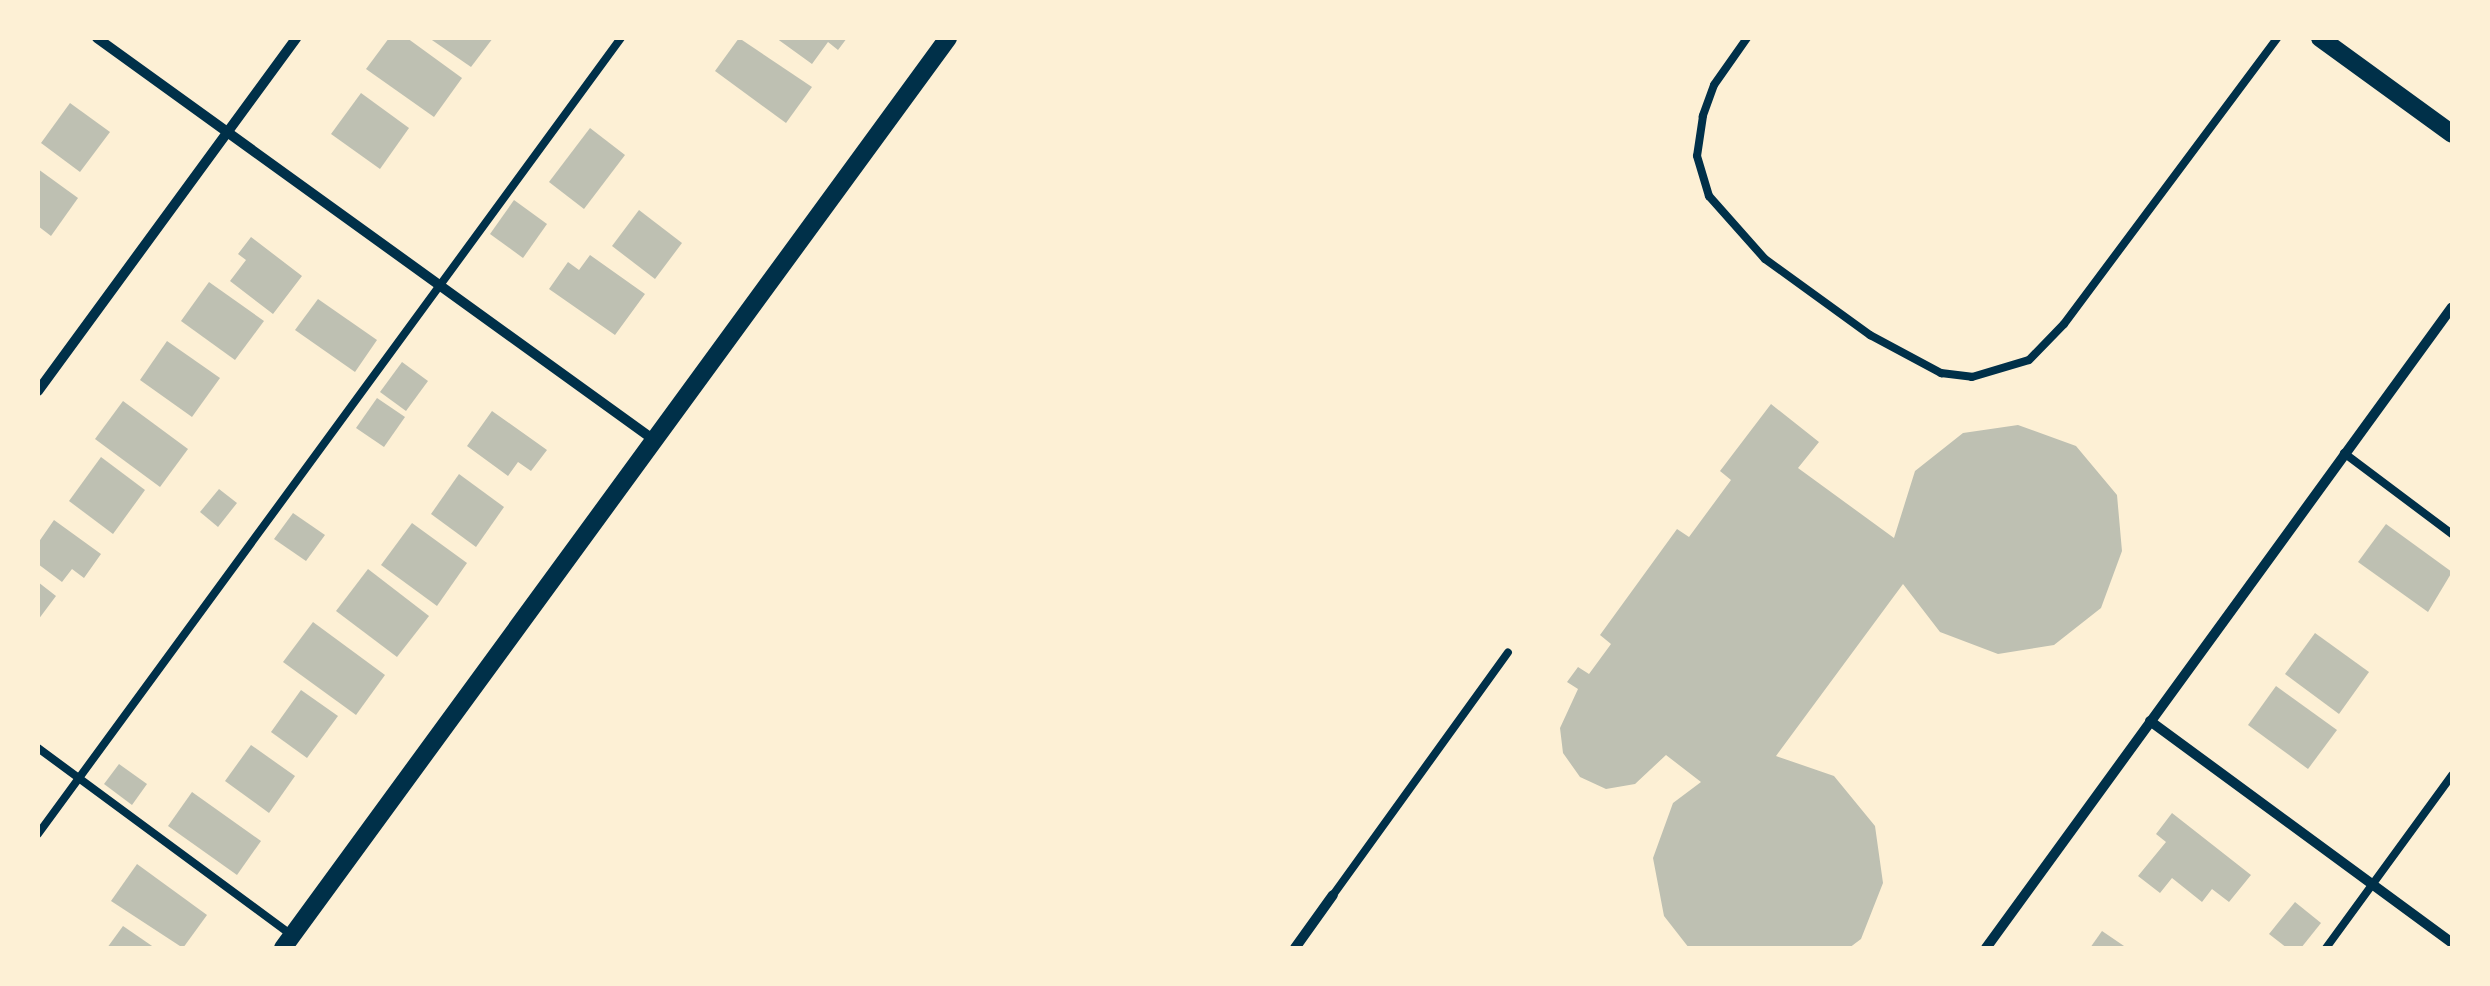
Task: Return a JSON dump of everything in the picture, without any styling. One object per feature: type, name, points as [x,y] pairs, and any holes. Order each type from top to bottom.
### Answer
[{"type":"street","points":[[97,38],[654,440]]},
{"type":"street","points":[[38,391],[296,38]]},
{"type":"street","points":[[288,942],[948,38]]},
{"type":"street","points":[[2320,38],[2452,134]]},
{"type":"street","points":[[1986,948],[2452,307]]},
{"type":"street","points":[[2150,722],[2452,943]]},
{"type":"street","points":[[1296,948],[1332,894]]},
{"type":"lane","points":[[38,834],[621,38]]},
{"type":"lane","points":[[1747,38],[1714,85],[1703,116],[1696,156],[1710,196],[1765,259],[1870,335],[1940,373],[1972,377],[2029,360],[2064,324],[2277,38]]},
{"type":"lane","points":[[2344,452],[2452,534]]},
{"type":"lane","points":[[1332,894],[1508,652]]},
{"type":"lane","points":[[38,748],[288,942]]},
{"type":"lane","points":[[2326,948],[2452,775]]},
{"type":"building","points":[[389,38],[407,38],[462,78],[434,117],[366,69]]},
{"type":"building","points":[[429,38],[493,38],[471,67]]},
{"type":"building","points":[[739,38],[812,87],[786,123],[715,71]]},
{"type":"building","points":[[776,38],[847,38],[838,50],[828,42],[812,64]]},
{"type":"building","points":[[361,93],[409,128],[380,169],[331,134]]},
{"type":"building","points":[[70,103],[110,132],[80,172],[41,143]]},
{"type":"building","points":[[590,128],[625,155],[584,209],[549,182]]},
{"type":"building","points":[[38,169],[78,198],[51,236],[38,226]]},
{"type":"building","points":[[514,200],[547,224],[523,258],[490,234]]},
{"type":"building","points":[[639,210],[682,243],[655,279],[612,246]]},
{"type":"building","points":[[251,237],[302,276],[273,314],[230,281],[246,260],[238,254]]},
{"type":"building","points":[[590,255],[645,294],[615,335],[549,289],[568,262],[579,270]]},
{"type":"building","points":[[209,282],[264,321],[235,360],[181,321]]},
{"type":"building","points":[[318,299],[377,340],[355,372],[295,330]]},
{"type":"building","points":[[167,341],[220,378],[192,417],[140,380]]},
{"type":"building","points":[[402,362],[428,381],[406,411],[380,392]]},
{"type":"building","points":[[377,398],[405,417],[384,447],[356,428]]},
{"type":"building","points":[[123,401],[188,449],[160,487],[95,439]]},
{"type":"building","points":[[1771,404],[1819,442],[1798,468],[1894,538],[1915,471],[1963,433],[2018,425],[2076,446],[2117,495],[2122,551],[2101,608],[2054,645],[1998,654],[1940,632],[1903,584],[1776,756],[1834,776],[1875,826],[1883,883],[1861,939],[1849,948],[1689,948],[1664,916],[1653,858],[1673,803],[1701,782],[1666,755],[1635,784],[1606,789],[1580,777],[1563,753],[1560,728],[1578,689],[1567,682],[1578,667],[1589,674],[1611,644],[1600,635],[1677,529],[1689,537],[1731,480],[1720,471]]},
{"type":"building","points":[[492,411],[547,450],[531,471],[518,462],[508,476],[467,446]]},
{"type":"building","points":[[101,457],[145,490],[113,534],[69,501]]},
{"type":"building","points":[[459,474],[504,507],[476,547],[431,514]]},
{"type":"building","points":[[219,489],[237,503],[218,527],[200,512]]},
{"type":"building","points":[[293,513],[325,535],[306,561],[274,539]]},
{"type":"building","points":[[54,520],[101,554],[84,578],[72,569],[62,582],[38,564],[38,543]]},
{"type":"building","points":[[412,523],[467,563],[437,606],[381,565]]},
{"type":"building","points":[[2386,524],[2452,572],[2428,612],[2358,562]]},
{"type":"building","points":[[368,569],[429,616],[397,657],[336,611]]},
{"type":"building","points":[[38,582],[56,596],[38,620]]},
{"type":"building","points":[[313,622],[385,675],[356,715],[283,662]]},
{"type":"building","points":[[2315,633],[2369,672],[2339,714],[2285,674]]},
{"type":"building","points":[[2276,686],[2337,730],[2308,769],[2248,725]]},
{"type":"building","points":[[301,690],[338,716],[307,758],[271,732]]},
{"type":"building","points":[[251,745],[295,776],[269,813],[225,781]]},
{"type":"building","points":[[119,764],[147,784],[132,805],[104,784]]},
{"type":"building","points":[[192,792],[261,841],[237,875],[168,826]]},
{"type":"building","points":[[2172,813],[2251,875],[2229,902],[2212,889],[2202,902],[2172,878],[2160,893],[2138,876],[2166,842],[2156,834]]},
{"type":"building","points":[[137,864],[207,915],[183,948],[111,901]]},
{"type":"building","points":[[2295,902],[2321,923],[2301,948],[2287,948],[2269,934]]},
{"type":"building","points":[[123,926],[155,948],[107,948]]},
{"type":"building","points":[[2102,931],[2127,948],[2090,948]]}]
